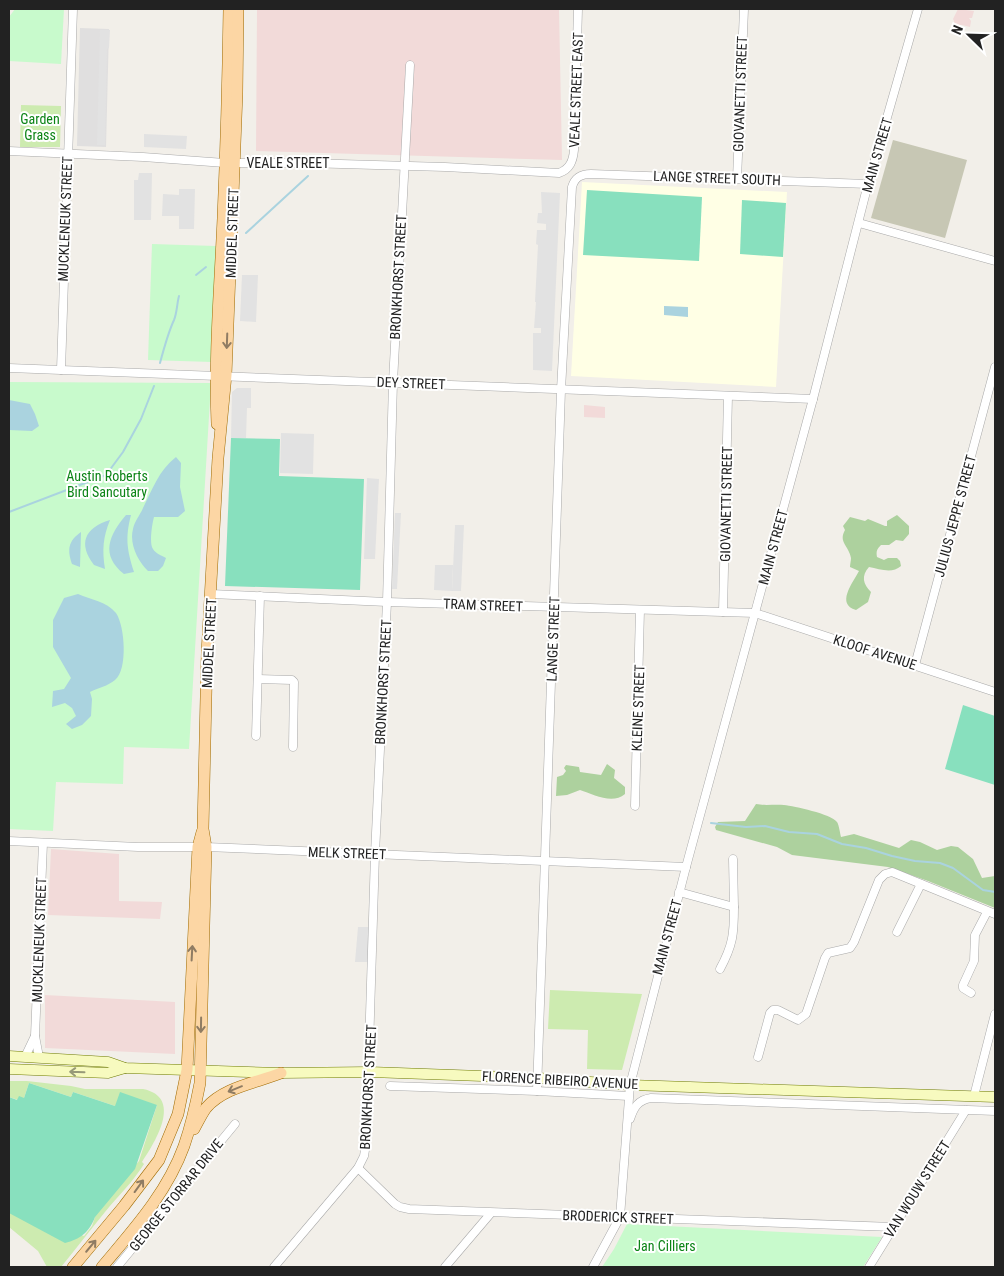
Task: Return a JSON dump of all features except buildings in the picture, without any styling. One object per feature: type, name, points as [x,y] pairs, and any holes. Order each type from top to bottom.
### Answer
[{"type":"main road","name":"MIDDEL STREET","points":[[229,9],[230,163]]},
{"type":"main road","name":"MIDDEL STREET","points":[[187,1070],[203,829],[207,653],[218,458],[216,402],[222,375],[238,9]]},
{"type":"main road","name":"MIDDEL STREET","points":[[200,1070],[202,847]]},
{"type":"main road","name":"FLORENCE RIBEIRO AVENUE","points":[[9,1056],[108,1062],[125,1068],[281,1073],[370,1072],[538,1078],[630,1085],[995,1097]]},
{"type":"main road","name":"FLORENCE RIBEIRO AVENUE","points":[[9,1069],[108,1073],[125,1068]]},
{"type":"main road","points":[[73,1267],[124,1206],[158,1160],[178,1114],[187,1070]]},
{"type":"main road","name":"GEORGE STORRAR DRIVE","points":[[102,1267],[147,1212],[166,1184],[184,1147],[194,1111],[200,1070]]},
{"type":"main road","points":[[184,1147],[204,1110],[215,1100],[234,1090],[281,1073]]},
{"type":"street","name":"MUCKLENEUK STREET","points":[[61,370],[73,9]]},
{"type":"street","name":"VEALE STREET EAST","points":[[567,169],[573,160],[575,142],[578,9]]},
{"type":"street","name":"GIOVANETTI STREET","points":[[737,178],[744,9]]},
{"type":"street","name":"MAIN STREET","points":[[627,1133],[630,1085],[679,892],[813,399],[868,184],[918,9]]},
{"type":"street","name":"BRONKHORST STREET","points":[[274,1267],[358,1168],[364,1156],[366,1144],[370,1072],[375,854],[387,602],[393,382],[410,65]]},
{"type":"street","name":"VEALE STREET","points":[[9,151],[230,163],[444,167],[552,174],[567,169]]},
{"type":"street","name":"LANGE STREET SOUTH","points":[[572,186],[576,178],[584,174],[868,184]]},
{"type":"street","name":"LANGE STREET","points":[[537,1091],[561,390],[572,186]]},
{"type":"street","points":[[859,223],[995,261]]},
{"type":"street","name":"JULIUS JEPPE STREET","points":[[915,666],[995,367]]},
{"type":"street","name":"DEY STREET","points":[[9,368],[813,399]]},
{"type":"street","name":"GIOVANETTI STREET","points":[[723,612],[728,396]]},
{"type":"street","name":"TRAM STREET","points":[[211,594],[387,602],[755,613]]},
{"type":"street","points":[[256,736],[260,596]]},
{"type":"street","name":"KLEINE STREET","points":[[635,806],[640,610]]},
{"type":"street","name":"KLOOF AVENUE","points":[[755,613],[995,692]]},
{"type":"street","points":[[258,678],[292,680],[294,682],[292,747]]},
{"type":"street","name":"MELK STREET","points":[[9,842],[138,847],[202,847],[686,867]]},
{"type":"street","name":"MUCKLENEUK STREET","points":[[39,1057],[35,1036],[43,843]]},
{"type":"street","points":[[720,969],[729,952],[734,936],[733,859]]},
{"type":"street","points":[[758,1057],[770,1013],[773,1010],[778,1010],[798,1020],[806,1014],[825,958],[828,953],[850,948],[879,880],[885,874],[892,872],[995,914]]},
{"type":"street","points":[[897,932],[921,884]]},
{"type":"street","points":[[679,892],[734,907]]},
{"type":"street","points":[[971,993],[963,988],[963,985],[974,961],[975,935],[987,912]]},
{"type":"street","points":[[974,1096],[995,1014]]},
{"type":"street","name":"MUCKLENEUK STREET","points":[[25,1057],[35,1036]]},
{"type":"street","points":[[390,1086],[628,1096]]},
{"type":"street","points":[[929,1094],[930,1108]]},
{"type":"street","points":[[594,1267],[620,1217],[627,1133],[634,1107],[642,1099],[995,1111]]},
{"type":"street","name":"VAN WOUW STREET","points":[[868,1267],[966,1110]]},
{"type":"street","name":"GEORGE STORRAR DRIVE","points":[[117,1267],[235,1124]]},
{"type":"street","name":"BRODERICK STREET","points":[[358,1168],[400,1208],[409,1210],[893,1227]]},
{"type":"street","points":[[446,1267],[491,1213]]},
{"type":"shaded area","points":[[257,9],[559,9],[562,160],[256,151]]},
{"type":"shaded area","points":[[958,9],[974,11],[972,18],[969,18],[971,21],[970,27],[962,25],[959,27],[953,26],[953,19]]},
{"type":"shaded area","points":[[80,28],[109,29],[106,147],[77,146]]},
{"type":"shaded area","points":[[100,30],[110,30],[109,48],[107,49],[105,145],[97,145]]},
{"type":"shaded area","points":[[144,134],[187,136],[186,149],[144,147]]},
{"type":"shaded area","points":[[893,140],[967,160],[945,238],[871,218]]},
{"type":"shaded area","points":[[139,173],[152,173],[151,220],[134,220],[134,180],[138,180]]},
{"type":"shaded area","points":[[582,182],[787,192],[776,387],[571,376]]},
{"type":"shaded area","points":[[179,189],[195,189],[194,229],[179,229],[179,216],[162,216],[163,194],[179,195]]},
{"type":"shaded area","points":[[541,192],[560,193],[552,371],[533,370],[533,333],[541,333],[541,328],[534,328],[537,230],[546,230],[546,224],[537,223],[538,213],[542,213]]},
{"type":"shaded area","points":[[242,275],[258,275],[256,322],[240,321]]},
{"type":"shaded area","points":[[237,388],[251,388],[251,408],[247,408],[246,438],[231,438],[232,392]]},
{"type":"shaded area","points":[[584,405],[605,407],[605,418],[584,417]]},
{"type":"shaded area","points":[[281,433],[314,434],[313,474],[280,473]]},
{"type":"shaded area","points":[[367,478],[379,479],[375,559],[364,559]]},
{"type":"shaded area","points":[[395,513],[401,513],[397,589],[392,589]]},
{"type":"shaded area","points":[[455,525],[464,525],[461,591],[452,591]]},
{"type":"shaded area","points":[[435,565],[453,565],[452,591],[434,590]]},
{"type":"shaded area","points":[[51,849],[119,854],[119,901],[162,902],[160,919],[48,915]]},
{"type":"shaded area","points":[[358,927],[370,927],[369,962],[355,962]]},
{"type":"shaded area","points":[[45,995],[175,1002],[175,1054],[45,1048]]},
{"type":"green space","points":[[15,9],[64,9],[61,64],[9,61],[9,17]]},
{"type":"green space","name":"Garden Grass","points":[[21,105],[61,106],[60,147],[20,147]]},
{"type":"green space","points":[[587,190],[702,197],[699,261],[583,255]]},
{"type":"green space","points":[[742,200],[786,203],[783,257],[740,254]]},
{"type":"green space","points":[[152,244],[216,246],[212,362],[148,360]]},
{"type":"green space","name":"Austin Roberts Bird Sancutary","points":[[9,382],[211,383],[189,749],[124,747],[123,784],[56,782],[53,831],[9,829]]},
{"type":"green space","points":[[231,438],[280,439],[279,476],[364,479],[360,590],[225,586]]},
{"type":"green space","points":[[897,515],[909,526],[909,534],[903,541],[896,540],[889,545],[881,545],[877,550],[877,557],[884,560],[897,558],[901,566],[894,570],[869,567],[864,577],[866,586],[871,592],[868,602],[856,610],[850,607],[846,598],[859,571],[850,567],[850,554],[843,541],[845,530],[843,526],[850,517],[865,521],[868,519],[887,526],[887,521]]},
{"type":"green space","points":[[963,705],[995,716],[995,785],[945,769]]},
{"type":"green space","points":[[607,764],[615,770],[614,778],[625,787],[625,794],[614,799],[608,799],[580,790],[567,795],[556,796],[557,777],[563,775],[566,771],[564,768],[566,765],[579,767],[580,772],[601,775]]},
{"type":"green space","points":[[756,804],[789,806],[828,816],[837,822],[841,837],[854,834],[899,848],[911,840],[937,850],[951,846],[958,847],[973,859],[982,878],[995,876],[995,908],[888,867],[792,855],[777,847],[716,830],[715,827],[718,822],[745,821]]},
{"type":"green space","points":[[550,990],[642,994],[622,1070],[587,1069],[588,1030],[548,1029]]},
{"type":"green space","points":[[9,1081],[27,1081],[85,1089],[143,1089],[155,1094],[162,1101],[164,1110],[163,1121],[154,1143],[142,1162],[144,1164],[140,1171],[61,1267],[47,1267],[38,1251],[9,1227],[9,1207],[84,1236],[92,1226],[94,1214],[139,1161],[157,1105],[115,1106],[73,1092],[71,1097],[29,1083],[24,1098],[18,1100],[9,1097]]},
{"type":"green space","points":[[29,1083],[71,1097],[73,1092],[115,1106],[120,1092],[157,1105],[135,1169],[95,1217],[87,1231],[75,1240],[65,1243],[9,1213],[9,1097],[17,1100],[19,1096],[24,1098]]},
{"type":"green space","name":"Jan Cilliers","points":[[627,1224],[882,1237],[863,1267],[602,1267]]},
{"type":"water","points":[[664,306],[688,307],[688,317],[664,315]]},
{"type":"water","points":[[9,400],[30,404],[39,426],[32,431],[9,430]]},
{"type":"water","points":[[176,457],[181,463],[180,487],[185,511],[178,517],[154,517],[151,543],[156,552],[166,558],[163,566],[158,571],[148,571],[133,546],[132,535],[134,526],[160,474]]},
{"type":"water","points":[[126,515],[131,515],[128,544],[134,572],[124,574],[116,567],[112,560],[110,545],[115,530]]},
{"type":"water","points":[[110,520],[104,544],[105,569],[94,565],[85,544],[89,532],[94,527]]},
{"type":"water","points":[[81,532],[80,567],[72,564],[69,550],[73,539]]},
{"type":"water","points":[[78,594],[103,603],[116,613],[119,619],[124,648],[119,675],[115,680],[90,692],[92,699],[91,716],[82,725],[72,729],[66,724],[76,716],[72,708],[65,703],[52,707],[53,691],[64,689],[71,678],[53,647],[53,620],[64,598]]},
{"type":"waterway","points":[[246,233],[308,176]]},
{"type":"waterway","points":[[196,275],[206,267]]},
{"type":"waterway","points":[[160,363],[175,317],[179,296]]},
{"type":"waterway","points":[[9,512],[106,475],[123,452],[141,419],[154,386]]},
{"type":"waterway","points":[[711,823],[746,827],[765,826],[789,832],[817,834],[842,844],[866,848],[892,856],[915,861],[940,863],[953,868],[983,890],[995,892]]}]
